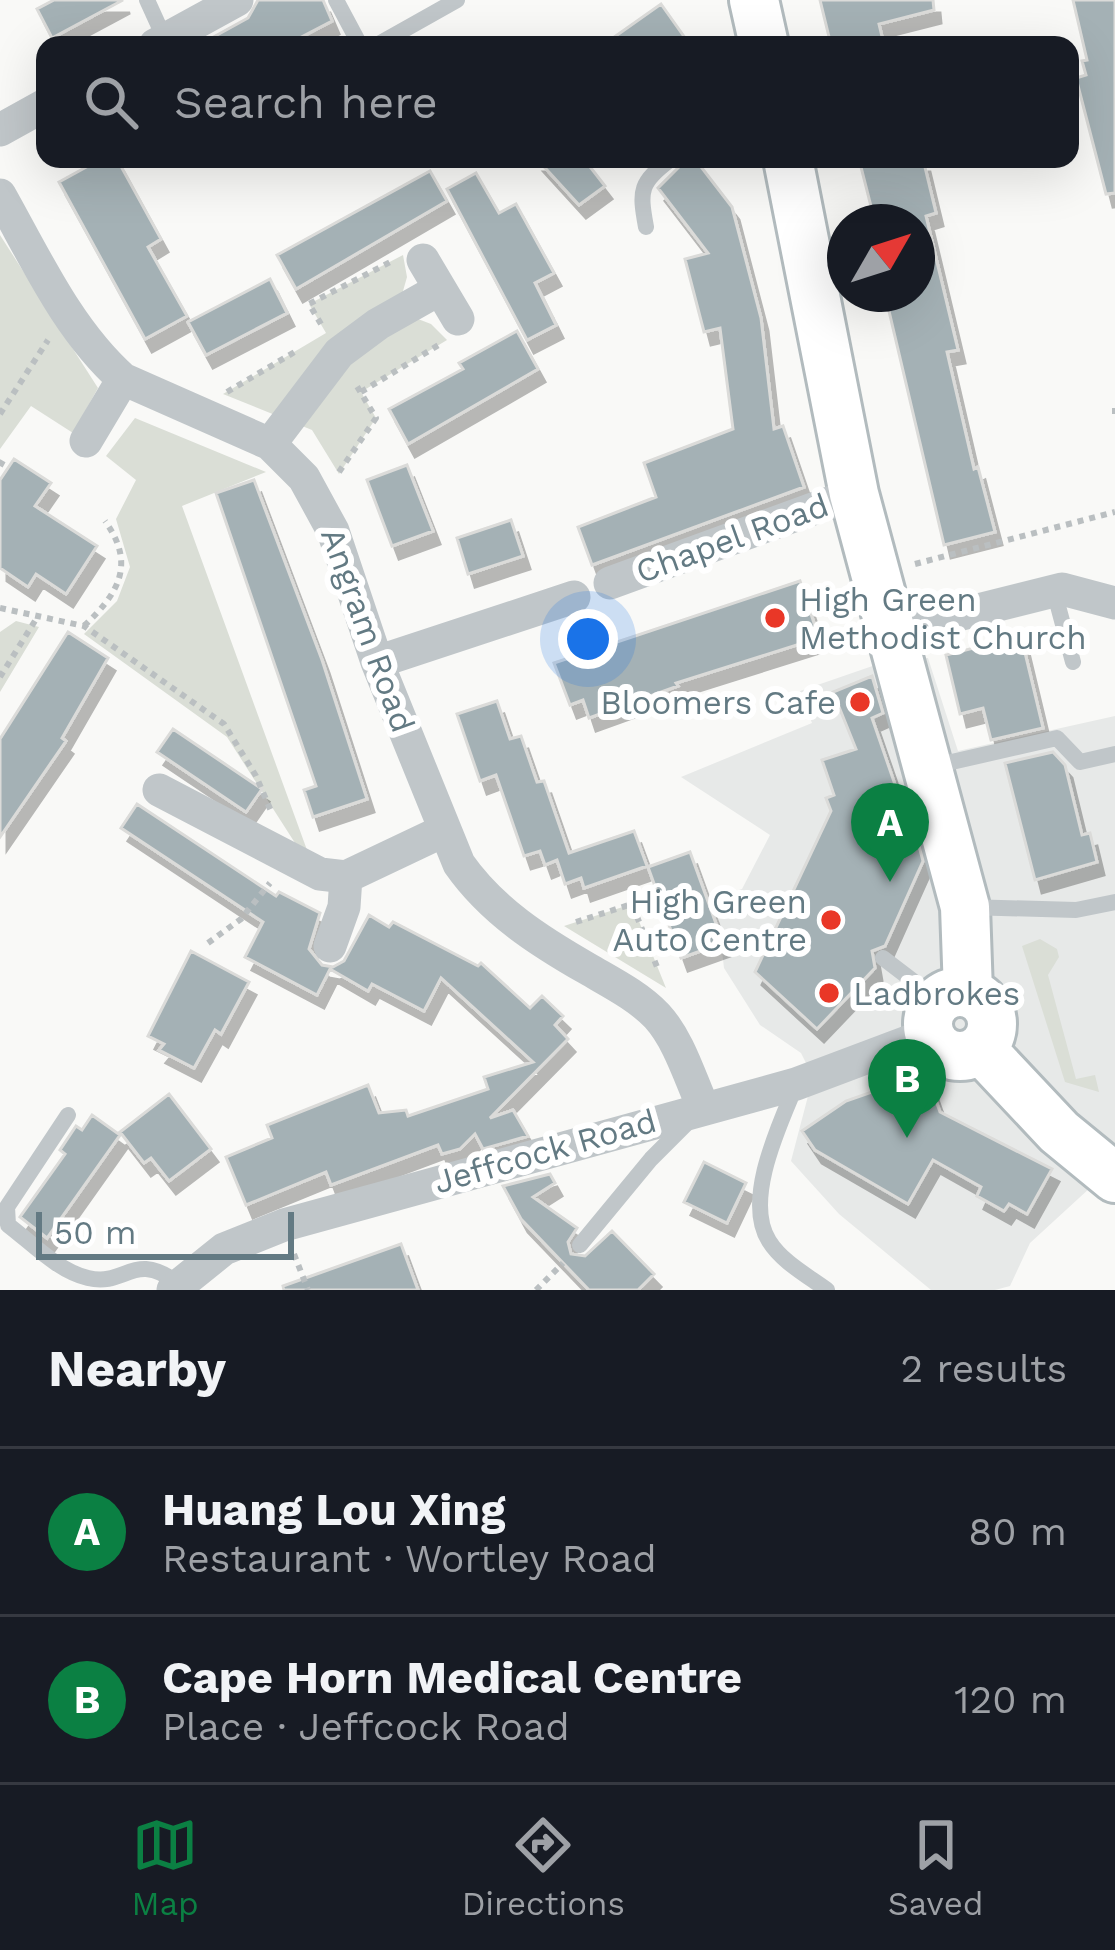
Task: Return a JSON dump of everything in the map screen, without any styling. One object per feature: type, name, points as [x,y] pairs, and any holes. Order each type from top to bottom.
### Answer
[{"type":"street","points":[[174,36],[237,0]]},
{"type":"street","points":[[754,0],[762,36]]},
{"type":"street","points":[[0,130],[36,110]]},
{"type":"street","points":[[790,168],[854,494],[965,907],[945,1008],[990,1012],[992,1032],[981,1049],[1059,1132],[1115,1178]]},
{"type":"street","name":"Angram Road","points":[[0,195],[66,312],[123,380],[269,445],[289,459],[333,531],[442,831],[479,892],[537,937],[639,999],[661,1019],[703,1108]]},
{"type":"street","points":[[269,445],[333,343],[378,324],[431,274],[458,319]]},
{"type":"street","points":[[86,441],[123,380]]},
{"type":"street","name":"Chapel Road","points":[[610,583],[854,494]]},
{"type":"street","points":[[890,632],[1054,591],[1115,603]]},
{"type":"street","points":[[377,662],[574,597]]},
{"type":"street","points":[[159,790],[320,874],[346,877],[442,831]]},
{"type":"street","points":[[330,946],[344,907],[346,877]]},
{"type":"street","name":"Jeffcock Road","points":[[175,1286],[224,1249],[284,1226],[796,1084],[945,1008]]},
{"type":"lane","points":[[147,0],[160,36]]},
{"type":"lane","points":[[336,0],[355,36]]},
{"type":"lane","points":[[393,36],[457,0]]},
{"type":"lane","points":[[646,227],[641,198],[644,185],[662,168]]},
{"type":"lane","points":[[1054,591],[1073,662]]},
{"type":"lane","points":[[927,768],[1058,738],[1080,762],[1115,754]]},
{"type":"lane","points":[[965,907],[1076,910],[1115,902]]},
{"type":"lane","points":[[884,958],[945,1008]]},
{"type":"lane","points":[[796,1084],[766,1158],[762,1228],[771,1245],[827,1290]]},
{"type":"lane","points":[[580,1246],[703,1108]]},
{"type":"lane","points":[[68,1115],[8,1207],[8,1225],[70,1272],[92,1280],[140,1267],[155,1268],[175,1286]]},
{"type":"path","points":[[319,502],[376,418],[309,304],[417,248],[431,274]]},
{"type":"path","points":[[0,414],[66,312]]},
{"type":"path","points":[[360,392],[465,329],[458,319]]},
{"type":"path","points":[[194,412],[333,343]]},
{"type":"path","points":[[1115,408],[1115,418]]},
{"type":"path","points":[[874,574],[1115,512]]},
{"type":"path","points":[[84,626],[110,601],[121,580],[119,541],[105,521]]},
{"type":"path","points":[[0,608],[84,626],[224,724],[256,776],[286,858],[242,919],[208,943]]},
{"type":"path","points":[[0,677],[38,616]]},
{"type":"path","points":[[537,937],[632,904],[670,999],[661,1019]]},
{"type":"path","points":[[536,1290],[580,1246]]},
{"type":"shaded area","points":[[0,235],[98,388],[73,433],[31,406],[0,449]]},
{"type":"shaded area","points":[[403,255],[407,277],[403,291],[418,319],[447,340],[361,392],[376,418],[339,474],[312,430],[223,394],[326,333],[309,304]]},
{"type":"shaded area","points":[[135,418],[266,472],[182,506],[307,850],[295,843],[227,737],[84,634],[117,601],[130,567],[116,519],[136,480],[106,456]]},
{"type":"shaded area","points":[[16,621],[39,627],[0,692],[0,632]]},
{"type":"shaded area","points":[[928,658],[958,751],[1115,716],[1115,1165],[1030,1243],[1010,1286],[995,1290],[931,1290],[839,1214],[791,1161],[813,1077],[801,1053],[760,1025],[724,968],[716,898],[742,889],[770,835],[681,777],[812,723],[800,691],[887,661]]},
{"type":"shaded area","points":[[632,904],[666,988],[564,926]]},
{"type":"shaded area","points":[[1040,939],[1057,949],[1059,957],[1048,975],[1076,1079],[1095,1075],[1099,1092],[1065,1082],[1022,946]]},
{"type":"building","points":[[54,0],[123,0],[56,36],[51,36],[37,9]]},
{"type":"building","points":[[258,0],[323,0],[332,21],[303,36],[215,36],[248,18]]},
{"type":"building","points":[[820,0],[933,0],[934,10],[879,24],[882,36],[829,36]]},
{"type":"building","points":[[1073,0],[1115,0],[1115,193],[1106,194],[1079,90],[1079,77],[1086,75],[1082,61],[1087,60]]},
{"type":"building","points":[[661,4],[684,36],[616,36]]},
{"type":"building","points":[[85,168],[122,168],[161,239],[148,247],[187,316],[145,339],[59,182]]},
{"type":"building","points":[[545,168],[591,168],[605,186],[579,205]]},
{"type":"building","points":[[678,168],[702,168],[732,207],[761,318],[774,429],[783,426],[804,487],[592,565],[578,527],[656,497],[644,463],[733,429],[720,328],[704,332],[685,259],[708,253],[658,188]]},
{"type":"building","points":[[861,168],[925,168],[934,204],[870,204]]},
{"type":"building","points":[[430,171],[447,201],[296,289],[277,255]]},
{"type":"building","points":[[476,173],[499,213],[516,204],[554,273],[535,283],[556,325],[527,340],[447,189]]},
{"type":"building","points":[[935,254],[958,350],[947,352],[974,469],[978,467],[995,532],[944,545],[889,312],[935,312]]},
{"type":"building","points":[[270,279],[287,313],[206,355],[188,322]]},
{"type":"building","points":[[517,331],[538,369],[408,444],[389,409],[463,369],[459,363]]},
{"type":"building","points":[[14,459],[51,483],[35,506],[97,546],[66,594],[36,574],[28,587],[0,568],[0,480]]},
{"type":"building","points":[[407,465],[433,531],[392,546],[367,480]]},
{"type":"building","points":[[254,480],[322,660],[367,799],[313,817],[304,790],[316,786],[216,493]]},
{"type":"building","points":[[511,520],[523,556],[468,574],[457,538]]},
{"type":"building","points":[[800,581],[819,638],[676,683],[678,686],[589,718],[583,700],[570,705],[554,663]]},
{"type":"building","points":[[68,632],[108,658],[62,738],[66,741],[0,837],[0,739]]},
{"type":"building","points":[[1021,636],[1043,728],[991,740],[983,708],[960,714],[946,655]]},
{"type":"building","points":[[872,676],[883,713],[872,718],[900,799],[906,797],[923,861],[885,946],[872,951],[875,968],[817,1029],[755,972],[831,811],[826,798],[834,795],[822,760],[856,749],[833,692]]},
{"type":"building","points":[[497,701],[510,739],[521,736],[537,782],[544,781],[569,853],[634,831],[647,866],[584,888],[581,878],[565,884],[557,860],[545,865],[540,851],[524,856],[496,775],[480,781],[457,714]]},
{"type":"building","points":[[173,729],[262,789],[246,812],[157,752]]},
{"type":"building","points":[[1053,752],[1065,765],[1082,835],[1090,833],[1097,862],[1035,880],[1005,763]]},
{"type":"building","points":[[137,804],[276,896],[279,892],[320,913],[309,949],[322,965],[333,967],[344,961],[369,915],[389,927],[393,922],[478,966],[481,963],[530,1008],[542,996],[563,1016],[555,1025],[568,1039],[490,1118],[513,1110],[528,1136],[483,1149],[475,1134],[460,1149],[442,1154],[438,1145],[331,1185],[326,1172],[246,1205],[226,1157],[272,1138],[267,1125],[368,1085],[379,1113],[406,1110],[408,1116],[488,1089],[484,1077],[533,1062],[441,978],[424,1011],[372,984],[368,991],[330,969],[317,995],[245,957],[263,922],[121,828]]},
{"type":"building","points":[[690,852],[723,943],[681,958],[648,867]]},
{"type":"building","points":[[191,951],[249,982],[221,1034],[215,1030],[194,1068],[159,1050],[164,1044],[148,1036]]},
{"type":"building","points":[[926,1073],[940,1112],[1052,1169],[1027,1214],[1009,1204],[1004,1211],[977,1196],[981,1187],[933,1160],[908,1204],[815,1150],[802,1131],[846,1101]]},
{"type":"building","points":[[169,1094],[211,1149],[169,1181],[151,1158],[144,1163],[120,1132]]},
{"type":"building","points":[[92,1115],[120,1135],[47,1238],[20,1217],[65,1154],[60,1150],[76,1126],[82,1130]]},
{"type":"building","points":[[704,1162],[746,1183],[727,1223],[684,1202]]},
{"type":"building","points":[[550,1174],[555,1183],[533,1197],[577,1228],[568,1242],[571,1254],[585,1256],[612,1231],[654,1274],[638,1290],[589,1290],[521,1219],[503,1186]]},
{"type":"building","points":[[401,1244],[418,1290],[284,1290],[283,1286]]},
{"type":"place","name":"High Green Methodist Church","points":[[775,618]]},
{"type":"place","name":"Bloomers Cafe","points":[[860,702]]},
{"type":"place","name":"Huang Lou Xing","points":[[890,882]]},
{"type":"place","name":"High Green Auto Centre","points":[[831,920]]},
{"type":"place","name":"Ladbrokes","points":[[829,993]]},
{"type":"place","name":"Cape Horn Medical Centre","points":[[907,1138]]}]
